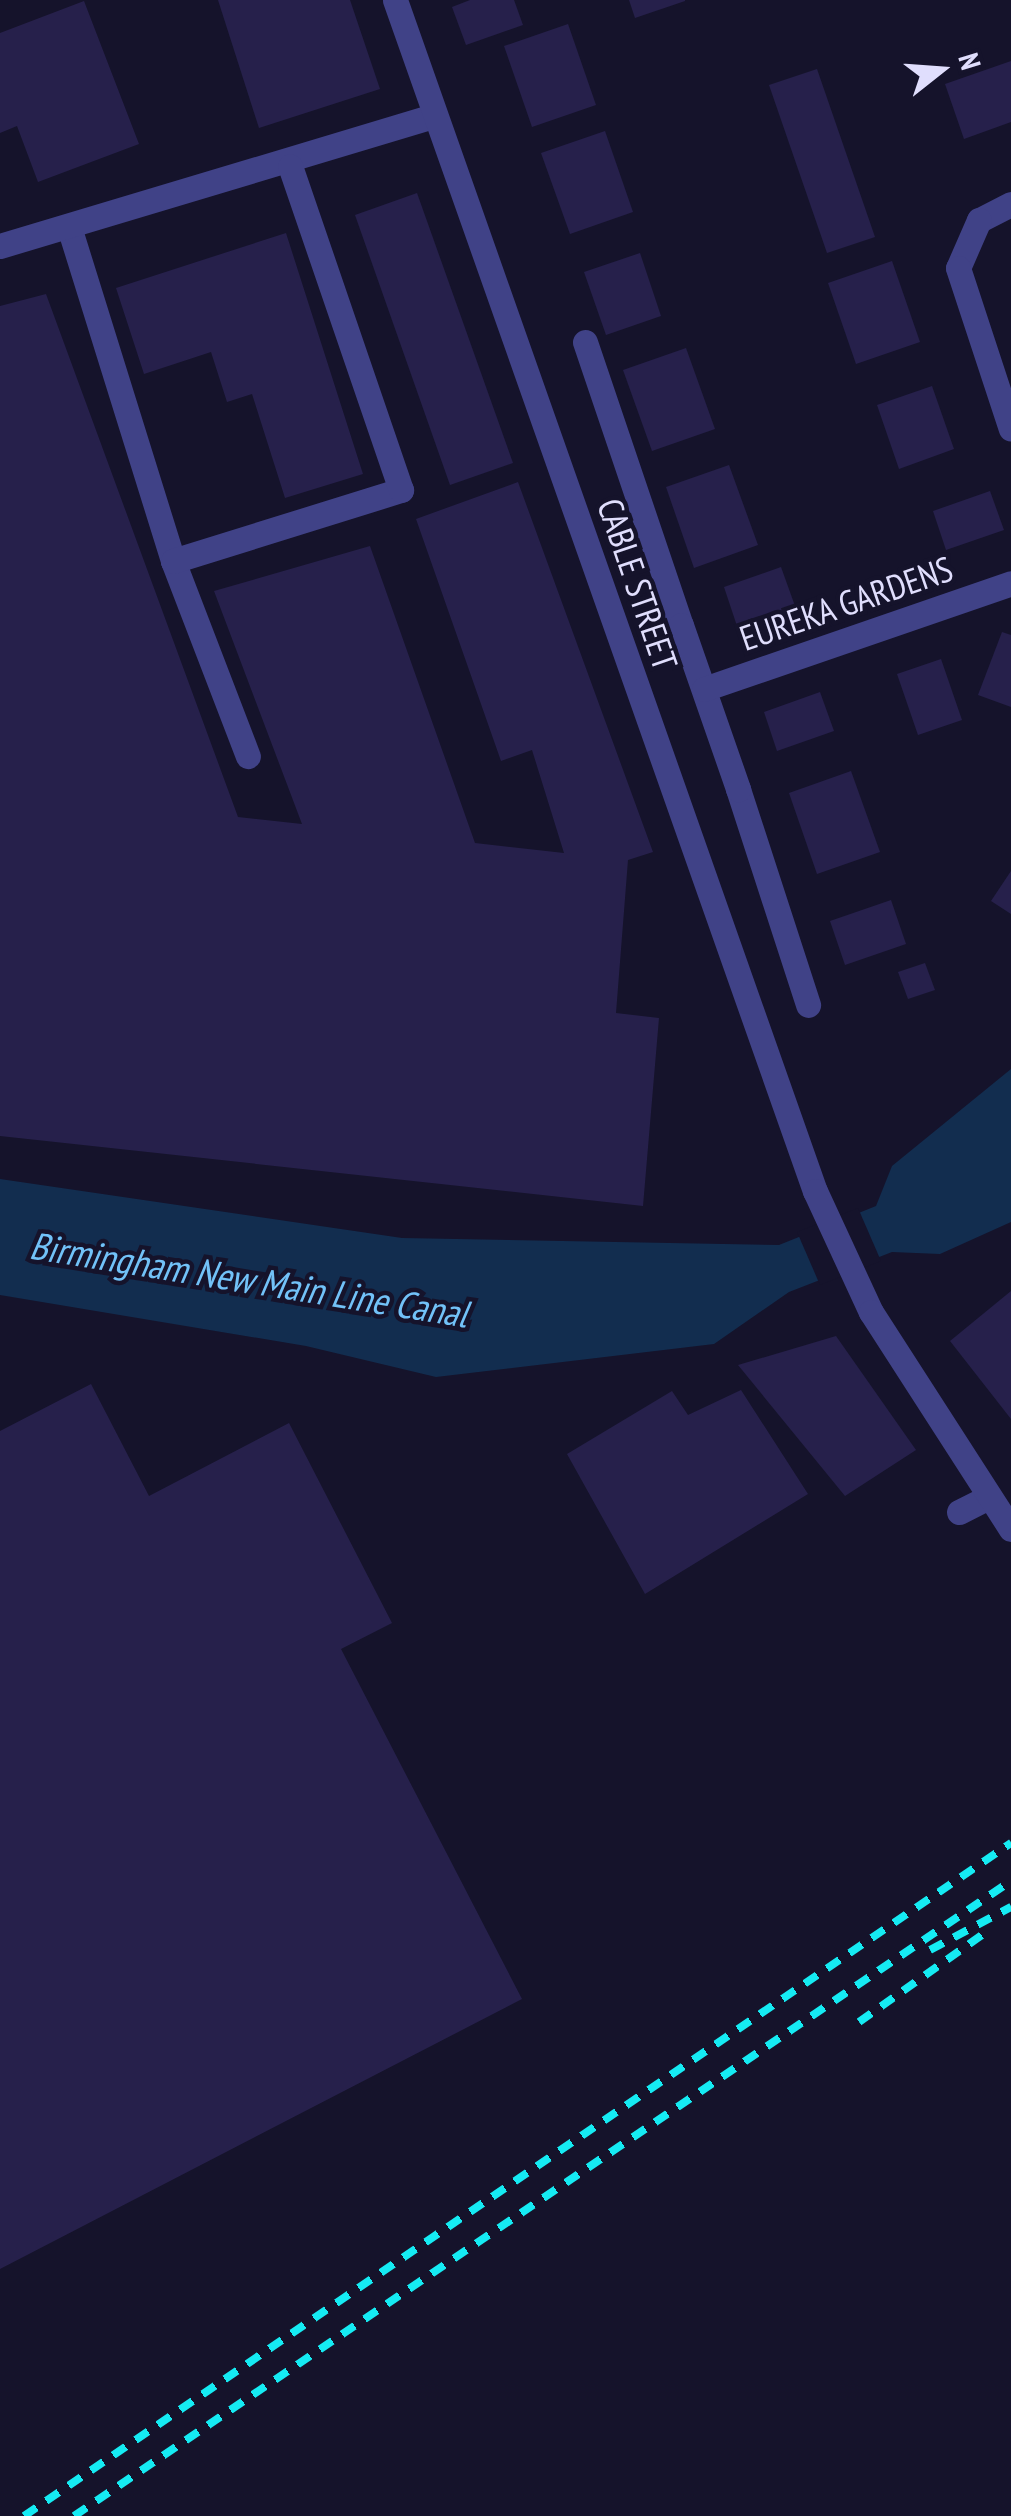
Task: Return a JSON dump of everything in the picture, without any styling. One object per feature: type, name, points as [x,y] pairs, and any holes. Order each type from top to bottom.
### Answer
[{"type":"street","name":"CABLE STREET","points":[[394,0],[814,1190],[871,1312],[988,1496]]},
{"type":"street","points":[[0,246],[70,230],[290,166],[434,116]]},
{"type":"street","points":[[174,561],[400,490],[290,166]]},
{"type":"street","points":[[1011,204],[979,220],[958,268],[1011,429]]},
{"type":"street","points":[[70,230],[174,561],[248,756]]},
{"type":"street","name":"EUREKA GARDENS","points":[[586,342],[808,1006]]},
{"type":"street","name":"EUREKA GARDENS","points":[[704,690],[1011,583]]},
{"type":"street","points":[[958,1512],[988,1496],[1011,1529]]},
{"type":"water","name":"Birmingham New Main Line Canal","points":[[1011,1069],[1011,1222],[940,1254],[892,1252],[789,1292],[714,1344],[436,1377],[306,1346],[0,1295],[0,1179],[402,1238],[779,1245],[876,1206],[892,1166]]},
{"type":"pier","points":[[858,1208],[881,1261],[820,1285],[797,1232]]},
{"type":"building","points":[[218,0],[350,0],[380,89],[259,128]]},
{"type":"building","points":[[470,0],[514,0],[523,25],[466,45],[452,7]]},
{"type":"building","points":[[629,0],[685,0],[685,1],[635,18]]},
{"type":"building","points":[[84,1],[139,144],[38,182],[17,126],[0,133],[0,33]]},
{"type":"building","points":[[568,24],[596,105],[532,127],[504,46]]},
{"type":"building","points":[[1011,61],[1011,122],[964,139],[945,84]]},
{"type":"building","points":[[817,69],[875,237],[827,253],[769,85]]},
{"type":"building","points":[[605,131],[633,212],[570,234],[541,153]]},
{"type":"building","points":[[417,193],[513,463],[450,485],[355,215]]},
{"type":"building","points":[[286,233],[363,474],[285,498],[252,394],[227,402],[211,352],[144,374],[116,288]]},
{"type":"building","points":[[640,253],[661,316],[606,335],[584,272]]},
{"type":"building","points":[[892,261],[920,342],[856,364],[828,283]]},
{"type":"building","points":[[46,294],[238,817],[302,824],[214,591],[370,546],[475,843],[564,853],[532,750],[501,761],[416,519],[518,482],[653,852],[628,860],[616,1013],[659,1018],[643,1206],[0,1136],[0,306]]},
{"type":"building","points":[[686,348],[715,429],[652,451],[623,370]]},
{"type":"building","points":[[932,386],[954,449],[899,469],[877,405]]},
{"type":"building","points":[[729,465],[758,545],[694,568],[666,487]]},
{"type":"building","points":[[990,491],[1004,530],[946,550],[933,511]]},
{"type":"building","points":[[781,567],[795,606],[737,626],[724,587]]},
{"type":"building","points":[[1002,632],[1011,635],[1011,707],[978,695]]},
{"type":"building","points":[[941,659],[962,720],[918,735],[897,674]]},
{"type":"building","points":[[820,692],[834,731],[777,751],[764,712]]},
{"type":"building","points":[[851,771],[880,852],[817,874],[789,793]]},
{"type":"building","points":[[1011,871],[1011,914],[991,901]]},
{"type":"building","points":[[891,900],[906,944],[845,965],[830,921]]},
{"type":"building","points":[[925,963],[935,990],[908,999],[898,972]]},
{"type":"building","points":[[1011,1291],[1011,1419],[950,1341]]},
{"type":"building","points":[[836,1336],[916,1450],[845,1496],[738,1365]]},
{"type":"building","points":[[91,1384],[149,1496],[289,1423],[392,1623],[341,1649],[522,1999],[0,2269],[0,1431]]},
{"type":"building","points":[[741,1390],[808,1494],[645,1594],[567,1454],[672,1391],[688,1415]]},
{"type":"railway","points":[[24,2516],[1011,1843]]},
{"type":"railway","points":[[74,2516],[1011,1881]]},
{"type":"railway","points":[[930,1950],[1011,1907]]},
{"type":"railway","points":[[859,2022],[982,1935]]}]
